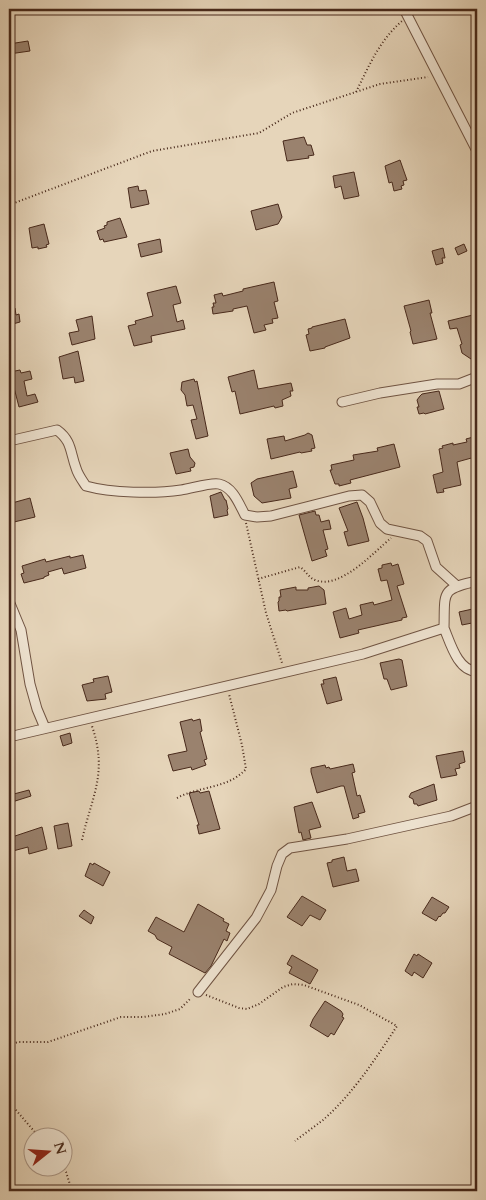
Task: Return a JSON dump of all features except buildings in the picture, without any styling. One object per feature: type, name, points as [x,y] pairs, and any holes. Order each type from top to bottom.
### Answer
[{"type":"street","points":[[406,13],[477,151]]},
{"type":"street","points":[[342,402],[380,393],[437,384],[459,384],[477,377]]},
{"type":"street","points":[[9,441],[57,430],[69,442],[76,470],[86,486],[103,491],[172,491],[218,483],[236,497],[245,516],[271,516],[323,502],[362,495],[370,502],[380,523],[387,530],[420,536],[427,541],[436,567],[456,585]]},
{"type":"street","points":[[477,580],[456,585],[447,592],[444,600],[444,628],[460,664],[477,672]]},
{"type":"street","points":[[9,601],[21,630],[30,684],[45,728]]},
{"type":"street","points":[[9,737],[363,654],[444,628]]},
{"type":"street","points":[[198,992],[256,918],[271,890],[282,854],[290,848],[347,839],[451,816],[477,806]]},
{"type":"path","points":[[356,92],[379,47],[406,13]]},
{"type":"path","points":[[9,205],[152,151],[259,133],[292,114],[380,84],[438,76]]},
{"type":"path","points":[[245,516],[266,613],[284,673]]},
{"type":"path","points":[[258,579],[300,568],[313,580],[327,582],[340,579],[398,532]]},
{"type":"path","points":[[177,798],[188,792],[224,784],[240,776],[246,769],[227,686]]},
{"type":"path","points":[[82,840],[97,790],[100,769],[95,735],[90,719]]},
{"type":"path","points":[[9,1044],[48,1042],[121,1017],[165,1014],[180,1008],[198,992],[239,1008],[247,1008],[259,1004],[283,987],[293,984],[304,985],[359,1004],[397,1026],[374,1061],[338,1105],[323,1120],[295,1141]]},
{"type":"path","points":[[9,1102],[31,1128]]},
{"type":"path","points":[[68,1178],[72,1191]]}]
